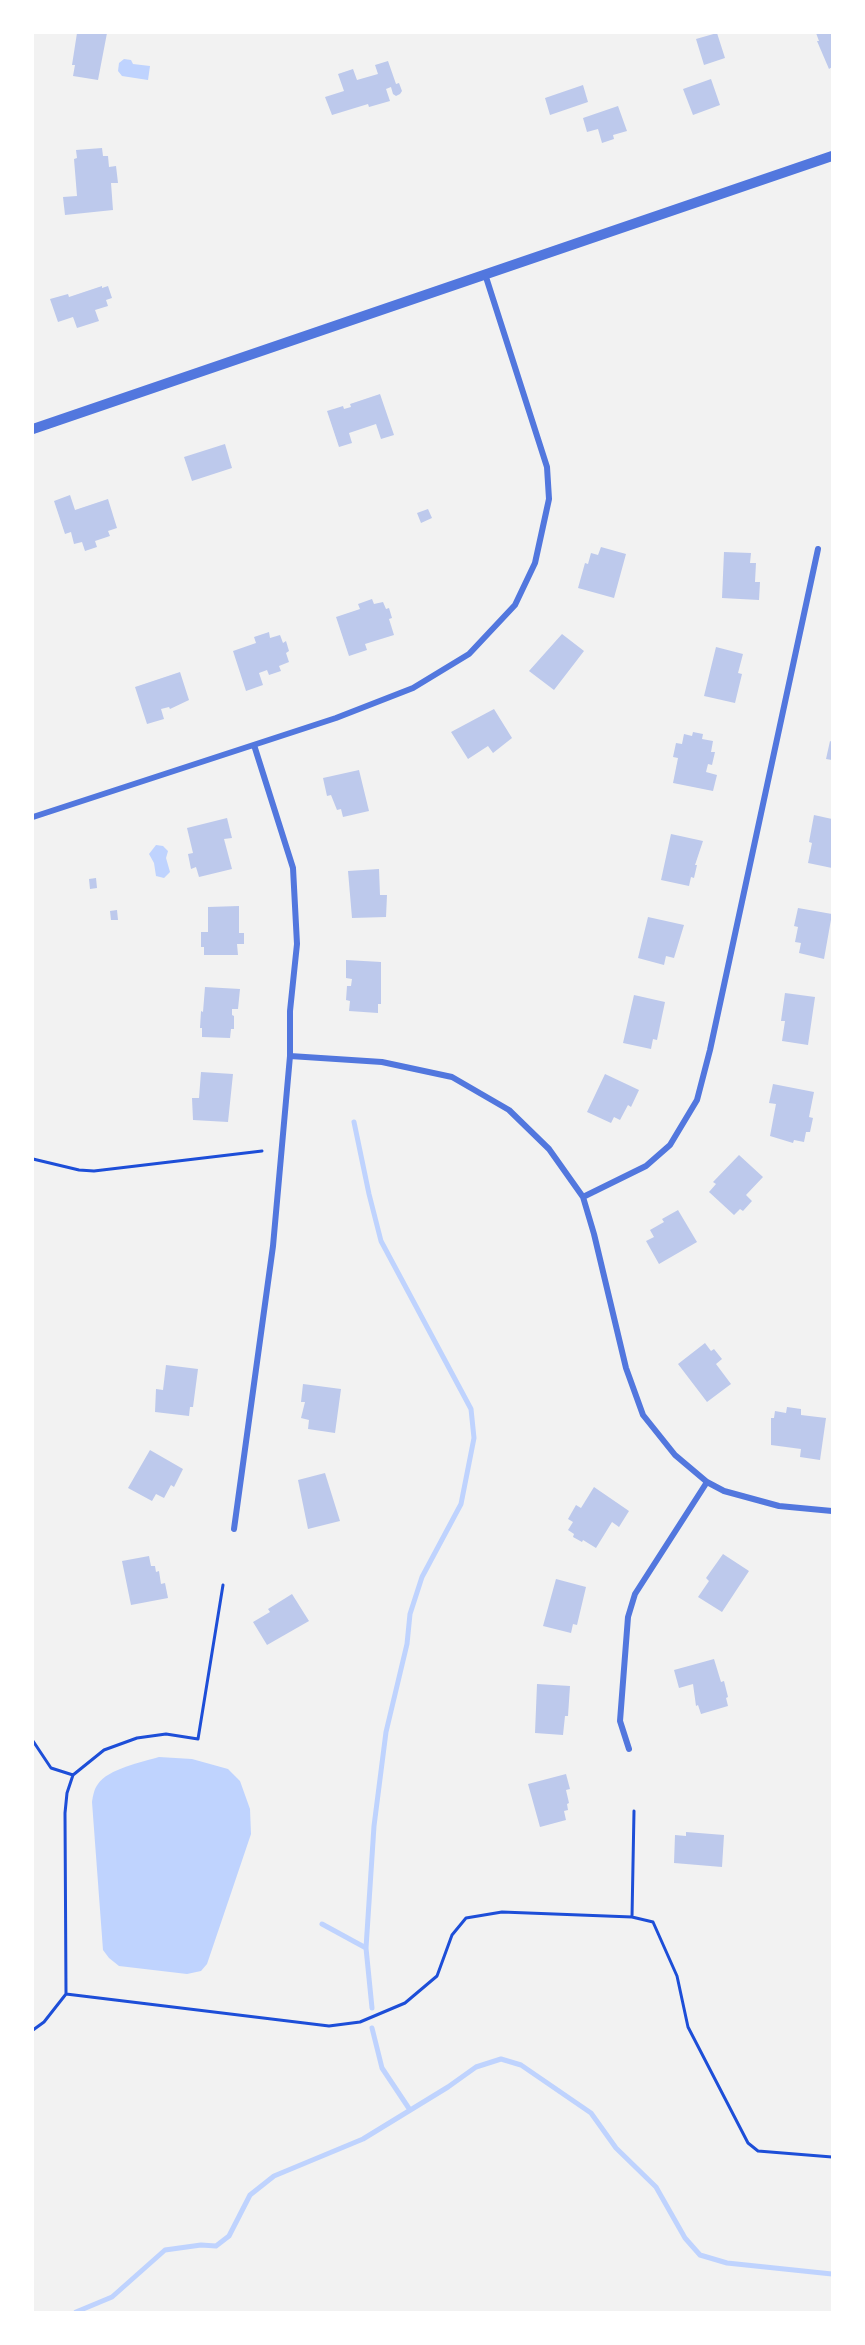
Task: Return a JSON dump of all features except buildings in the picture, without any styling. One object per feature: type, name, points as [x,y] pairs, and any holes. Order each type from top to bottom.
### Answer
[{"type":"street","points":[[33,429],[832,156]]},
{"type":"street","points":[[33,817],[336,718],[413,688],[469,654],[515,605],[535,563],[549,499],[547,467],[485,274]]},
{"type":"street","points":[[583,1197],[646,1166],[670,1145],[697,1100],[710,1050],[818,549]]},
{"type":"street","points":[[234,1529],[273,1246],[290,1056],[290,1011],[297,944],[293,868],[254,745]]},
{"type":"street","points":[[290,1056],[382,1062],[452,1077],[509,1110],[549,1149],[583,1197],[626,1368],[643,1415],[675,1455],[707,1482],[724,1491],[779,1506],[832,1511]]},
{"type":"street","points":[[629,1749],[620,1721],[628,1617],[635,1594],[707,1482]]},
{"type":"path","points":[[33,1159],[79,1170],[94,1171],[262,1151]]},
{"type":"path","points":[[33,2030],[44,2022],[66,1994],[65,1814],[67,1793],[73,1775],[104,1750],[137,1738],[166,1734],[198,1739],[223,1585]]},
{"type":"path","points":[[33,1741],[51,1768],[73,1775]]},
{"type":"path","points":[[632,1917],[634,1810]]},
{"type":"path","points":[[66,1994],[329,2026],[360,2022],[405,2003],[437,1976],[452,1935],[466,1918],[502,1912],[632,1917],[653,1922],[677,1976],[688,2026],[748,2143],[758,2151],[832,2157]]},
{"type":"water","points":[[124,59],[131,60],[133,64],[150,66],[148,80],[122,76],[118,71],[119,63]]},
{"type":"water","points":[[156,845],[163,846],[168,851],[166,858],[170,872],[164,878],[156,876],[154,863],[149,854]]},
{"type":"water","points":[[159,1757],[192,1759],[228,1769],[240,1781],[250,1809],[251,1834],[207,1964],[201,1971],[187,1974],[119,1966],[103,1950],[92,1802],[94,1793],[98,1784],[109,1774]]},
{"type":"waterway","points":[[354,1122],[381,1241],[471,1409],[474,1438],[461,1504],[422,1577],[410,1614],[407,1644],[386,1732],[374,1826],[366,1948],[372,2008]]},
{"type":"waterway","points":[[322,1924],[366,1948]]},
{"type":"waterway","points":[[372,2028],[382,2068],[410,2110]]},
{"type":"waterway","points":[[76,2312],[112,2297],[165,2250],[201,2245],[216,2246],[229,2236],[250,2195],[274,2176],[363,2139],[448,2087],[476,2067],[501,2059],[521,2065],[591,2113],[616,2148],[656,2187],[685,2238],[700,2255],[727,2263],[832,2274]]}]
